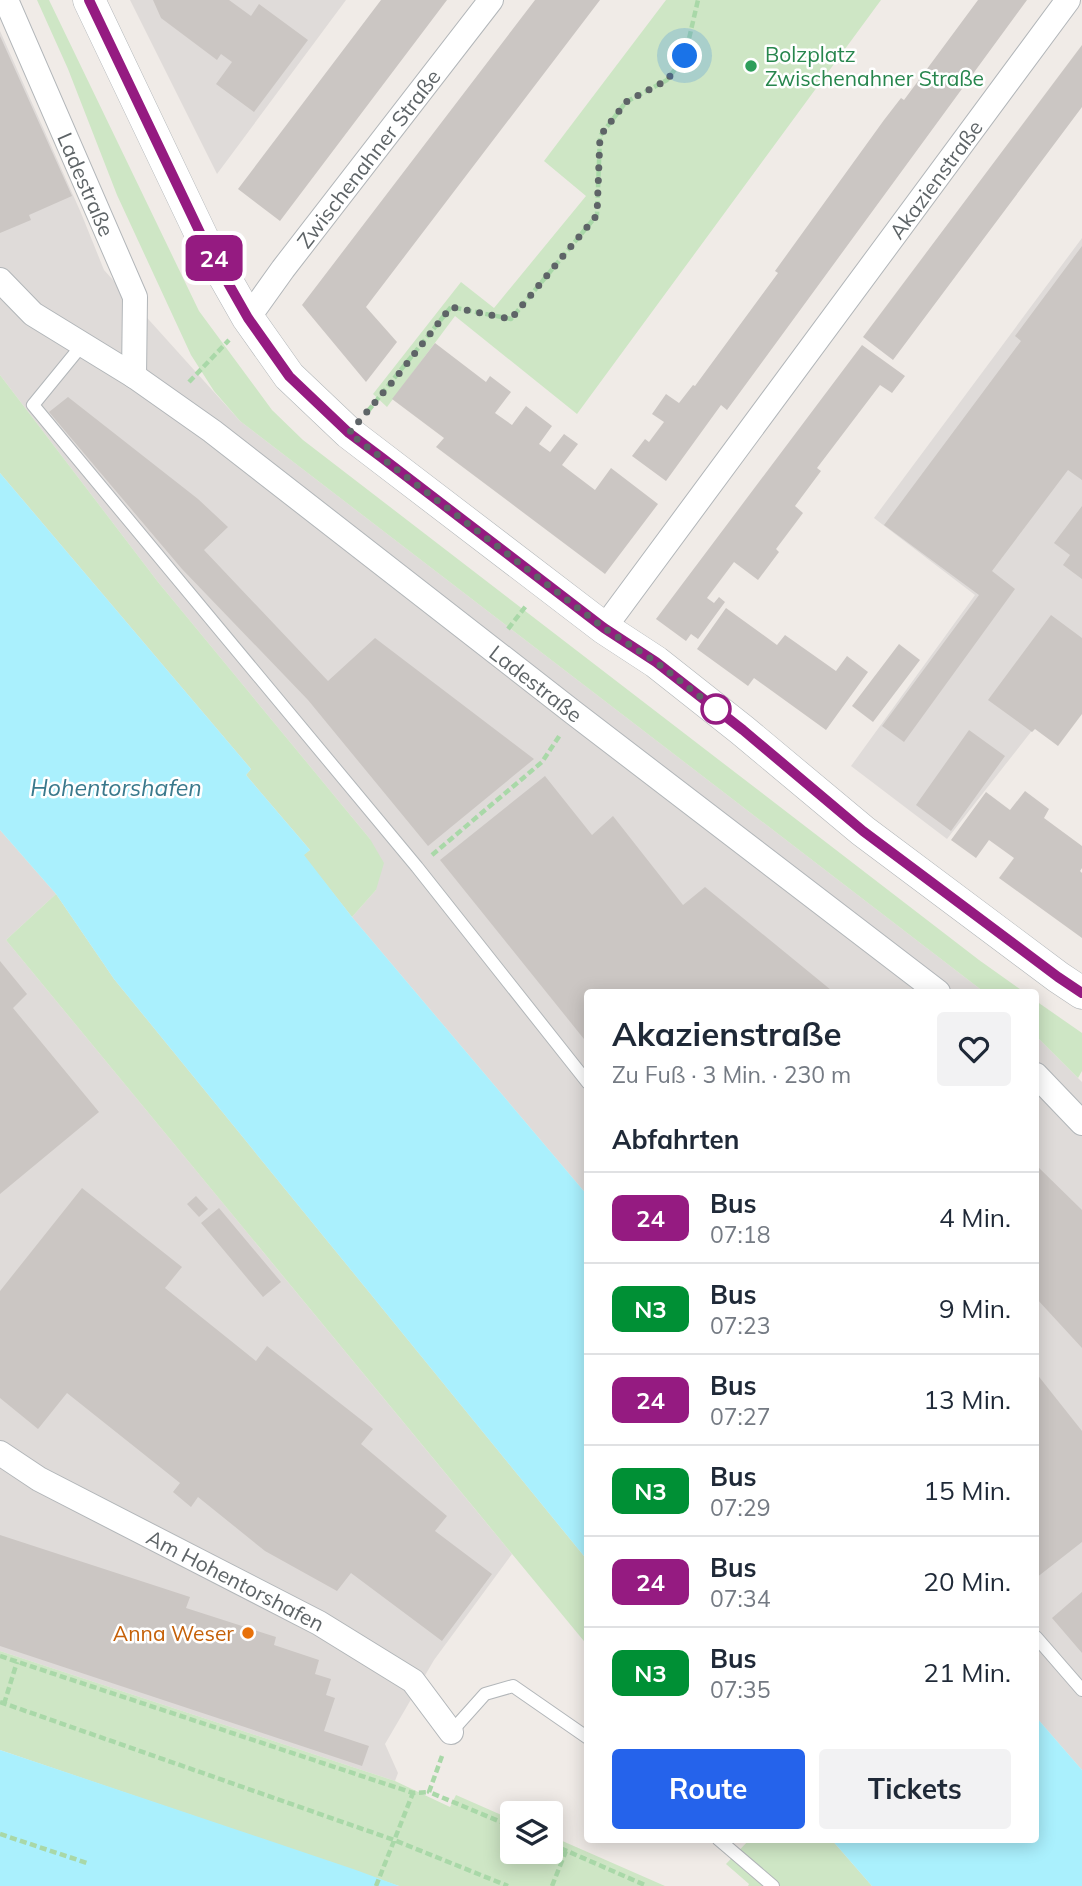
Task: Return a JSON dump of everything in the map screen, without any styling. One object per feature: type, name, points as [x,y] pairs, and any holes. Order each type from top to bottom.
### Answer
[{"type":"street","name":"Ladestraße","points":[[6,0],[135,297],[134,376]]},
{"type":"street","points":[[89,0],[203,239],[248,318],[289,376],[349,433],[604,628],[656,662],[743,730],[863,831],[1082,993]]},
{"type":"street","name":"Zwischenahner Straße","points":[[248,318],[491,0]]},
{"type":"street","name":"Akazienstraße","points":[[604,628],[1068,0]]},
{"type":"street","name":"Ladestraße","points":[[0,280],[33,314],[134,376],[212,431],[934,989]]},
{"type":"street","points":[[1039,1077],[1082,1123]]},
{"type":"street","name":"Am Hohentorshafen","points":[[0,1453],[39,1479],[319,1623],[413,1681],[451,1732]]},
{"type":"lane","points":[[82,345],[33,405],[417,867],[584,1078]]},
{"type":"lane","points":[[1039,1640],[1082,1690]]},
{"type":"lane","points":[[451,1732],[485,1695],[513,1686],[584,1735]]},
{"type":"lane","points":[[723,1843],[773,1886]]},
{"type":"path","points":[[349,433],[451,307],[511,319],[597,215],[600,136],[626,102],[667,80],[685,56],[698,0]]},
{"type":"path","points":[[199,372],[218,351]]},
{"type":"path","points":[[509,628],[520,614]]},
{"type":"path","points":[[417,867],[542,762],[574,713]]},
{"type":"path","points":[[0,1656],[413,1793],[429,1792],[500,1822]]},
{"type":"path","points":[[17,1662],[2,1703],[394,1840],[508,1886]]},
{"type":"path","points":[[429,1792],[451,1732]]},
{"type":"path","points":[[376,1886],[413,1793]]},
{"type":"path","points":[[0,1834],[87,1863]]},
{"type":"path","points":[[563,1850],[647,1886]]},
{"type":"path","points":[[552,1886],[566,1851]]},
{"type":"shaded area","points":[[130,0],[346,0],[217,174]]},
{"type":"shaded area","points":[[0,31],[104,270],[240,421],[980,989],[584,989],[584,1191],[352,917],[376,890],[370,839],[158,582],[0,375]]},
{"type":"shaded area","points":[[1082,238],[1082,711],[1034,728],[947,839],[851,766],[975,595],[874,518]]},
{"type":"shaded area","points":[[0,830],[56,894],[6,940],[512,1554],[434,1660],[385,1744],[398,1773],[395,1781],[0,1651]]},
{"type":"shaded area","points":[[1039,1039],[1082,1082],[1082,1770],[1039,1720]]},
{"type":"green space","points":[[37,0],[49,0],[199,311],[272,410],[303,440],[1020,989],[980,989],[240,421],[214,391],[191,355],[117,195],[68,69]]},
{"type":"green space","points":[[666,0],[881,0],[577,414],[455,316],[387,407],[373,394],[461,282],[494,308],[586,196],[544,161]]},
{"type":"green space","points":[[0,375],[158,582],[370,839],[384,863],[376,890],[352,917],[303,855],[310,850],[246,775],[251,769],[0,473]]},
{"type":"green space","points":[[56,894],[114,979],[584,1556],[584,1641],[6,940]]},
{"type":"green space","points":[[1039,1003],[1082,1033],[1082,1071],[1078,1078],[1039,1039]]},
{"type":"green space","points":[[0,1651],[395,1781],[450,1807],[456,1795],[500,1814],[500,1864],[563,1864],[563,1841],[665,1886],[399,1886],[0,1750]]},
{"type":"green space","points":[[746,1843],[834,1843],[872,1886],[748,1886],[749,1884],[726,1864]]},
{"type":"water","name":"Hohentorshafen","points":[[0,473],[251,769],[246,775],[310,850],[304,855],[352,917],[584,1191],[584,1556],[114,979],[56,894],[0,830]]},
{"type":"water","points":[[1039,1720],[1082,1770],[1082,1886],[872,1886],[834,1843],[1039,1843]]},
{"type":"water","points":[[0,1750],[356,1870],[399,1886],[0,1886]]},
{"type":"building","points":[[153,0],[229,0],[251,16],[259,4],[308,40],[254,112],[216,84],[232,62],[221,54],[217,60],[161,18]]},
{"type":"building","points":[[381,0],[447,0],[280,221],[238,189]]},
{"type":"building","points":[[535,0],[600,0],[366,307],[397,342],[366,382],[302,305]]},
{"type":"building","points":[[978,0],[1027,0],[727,410],[721,405],[666,481],[632,456],[645,439],[649,442],[664,422],[652,414],[666,394],[679,403],[693,385],[695,386],[778,273],[775,271],[884,120],[901,98],[904,100]]},
{"type":"building","points":[[0,36],[72,196],[29,215],[31,220],[0,233]]},
{"type":"building","points":[[1082,45],[1082,107],[893,360],[863,337]]},
{"type":"building","points":[[1082,246],[1082,480],[1068,470],[992,571],[1015,589],[904,742],[882,726],[979,595],[884,525],[1021,341],[1015,336]]},
{"type":"building","points":[[435,343],[486,382],[490,376],[511,392],[495,413],[512,425],[526,406],[552,426],[539,444],[550,452],[564,434],[578,444],[562,465],[595,490],[611,468],[658,504],[605,574],[436,447],[444,438],[392,399]]},
{"type":"building","points":[[862,345],[905,376],[892,393],[880,385],[817,468],[821,471],[795,506],[803,513],[776,549],[779,552],[758,580],[734,562],[707,598],[714,603],[719,597],[725,602],[698,639],[691,634],[686,641],[656,619]]},
{"type":"building","points":[[68,397],[198,499],[228,527],[204,550],[328,681],[375,638],[534,759],[428,846],[308,700],[182,569],[49,412]]},
{"type":"building","points":[[1082,506],[1082,579],[1063,565],[1070,555],[1054,543]]},
{"type":"building","points":[[726,608],[777,645],[785,635],[836,671],[847,656],[868,672],[826,730],[754,678],[748,686],[697,649]]},
{"type":"building","points":[[1051,615],[1082,638],[1082,714],[1058,746],[1035,729],[1032,732],[988,700]]},
{"type":"building","points":[[899,644],[920,660],[873,722],[852,706]]},
{"type":"building","points":[[969,730],[1005,756],[951,831],[916,805]]},
{"type":"building","points":[[545,776],[592,835],[613,816],[683,905],[705,887],[830,989],[584,989],[584,1039],[440,860]]},
{"type":"building","points":[[1025,791],[1049,809],[1044,818],[1082,846],[1082,938],[999,878],[1014,858],[989,840],[976,858],[951,840],[986,792],[1010,810]]},
{"type":"building","points":[[0,961],[27,994],[13,1008],[99,1112],[0,1194]]},
{"type":"building","points":[[1039,1168],[1082,1210],[1082,1348],[1039,1301]]},
{"type":"building","points":[[82,1188],[182,1267],[165,1288],[256,1361],[267,1346],[373,1429],[361,1444],[447,1516],[435,1531],[492,1574],[442,1641],[351,1573],[337,1591],[265,1551],[198,1497],[191,1507],[173,1492],[180,1483],[67,1393],[38,1429],[0,1398],[0,1291]]},
{"type":"building","points":[[196,1196],[208,1209],[199,1217],[187,1204]]},
{"type":"building","points":[[219,1208],[281,1282],[263,1297],[201,1223]]},
{"type":"building","points":[[1039,1377],[1082,1431],[1082,1542],[1039,1576]]},
{"type":"building","points":[[0,1535],[190,1597],[186,1608],[276,1637],[274,1645],[319,1660],[315,1674],[331,1679],[326,1695],[335,1698],[324,1731],[369,1746],[362,1766],[0,1646]]},
{"type":"building","points":[[1082,1592],[1082,1653],[1052,1618]]},
{"type":"bus line","name":"24","points":[[89,0],[203,239],[248,318],[289,376],[349,433],[604,628],[656,662],[743,730],[863,831],[1082,993]]},
{"type":"place","name":"Bolzplatz Zwischenahner Straße","points":[[751,66]]},
{"type":"place","name":"Anna Weser","points":[[248,1633]]},
{"type":"route","points":[[685,56],[667,80],[626,102],[600,136],[597,215],[511,319],[451,307],[349,433],[604,628],[656,662],[721,713],[716,709]]}]
